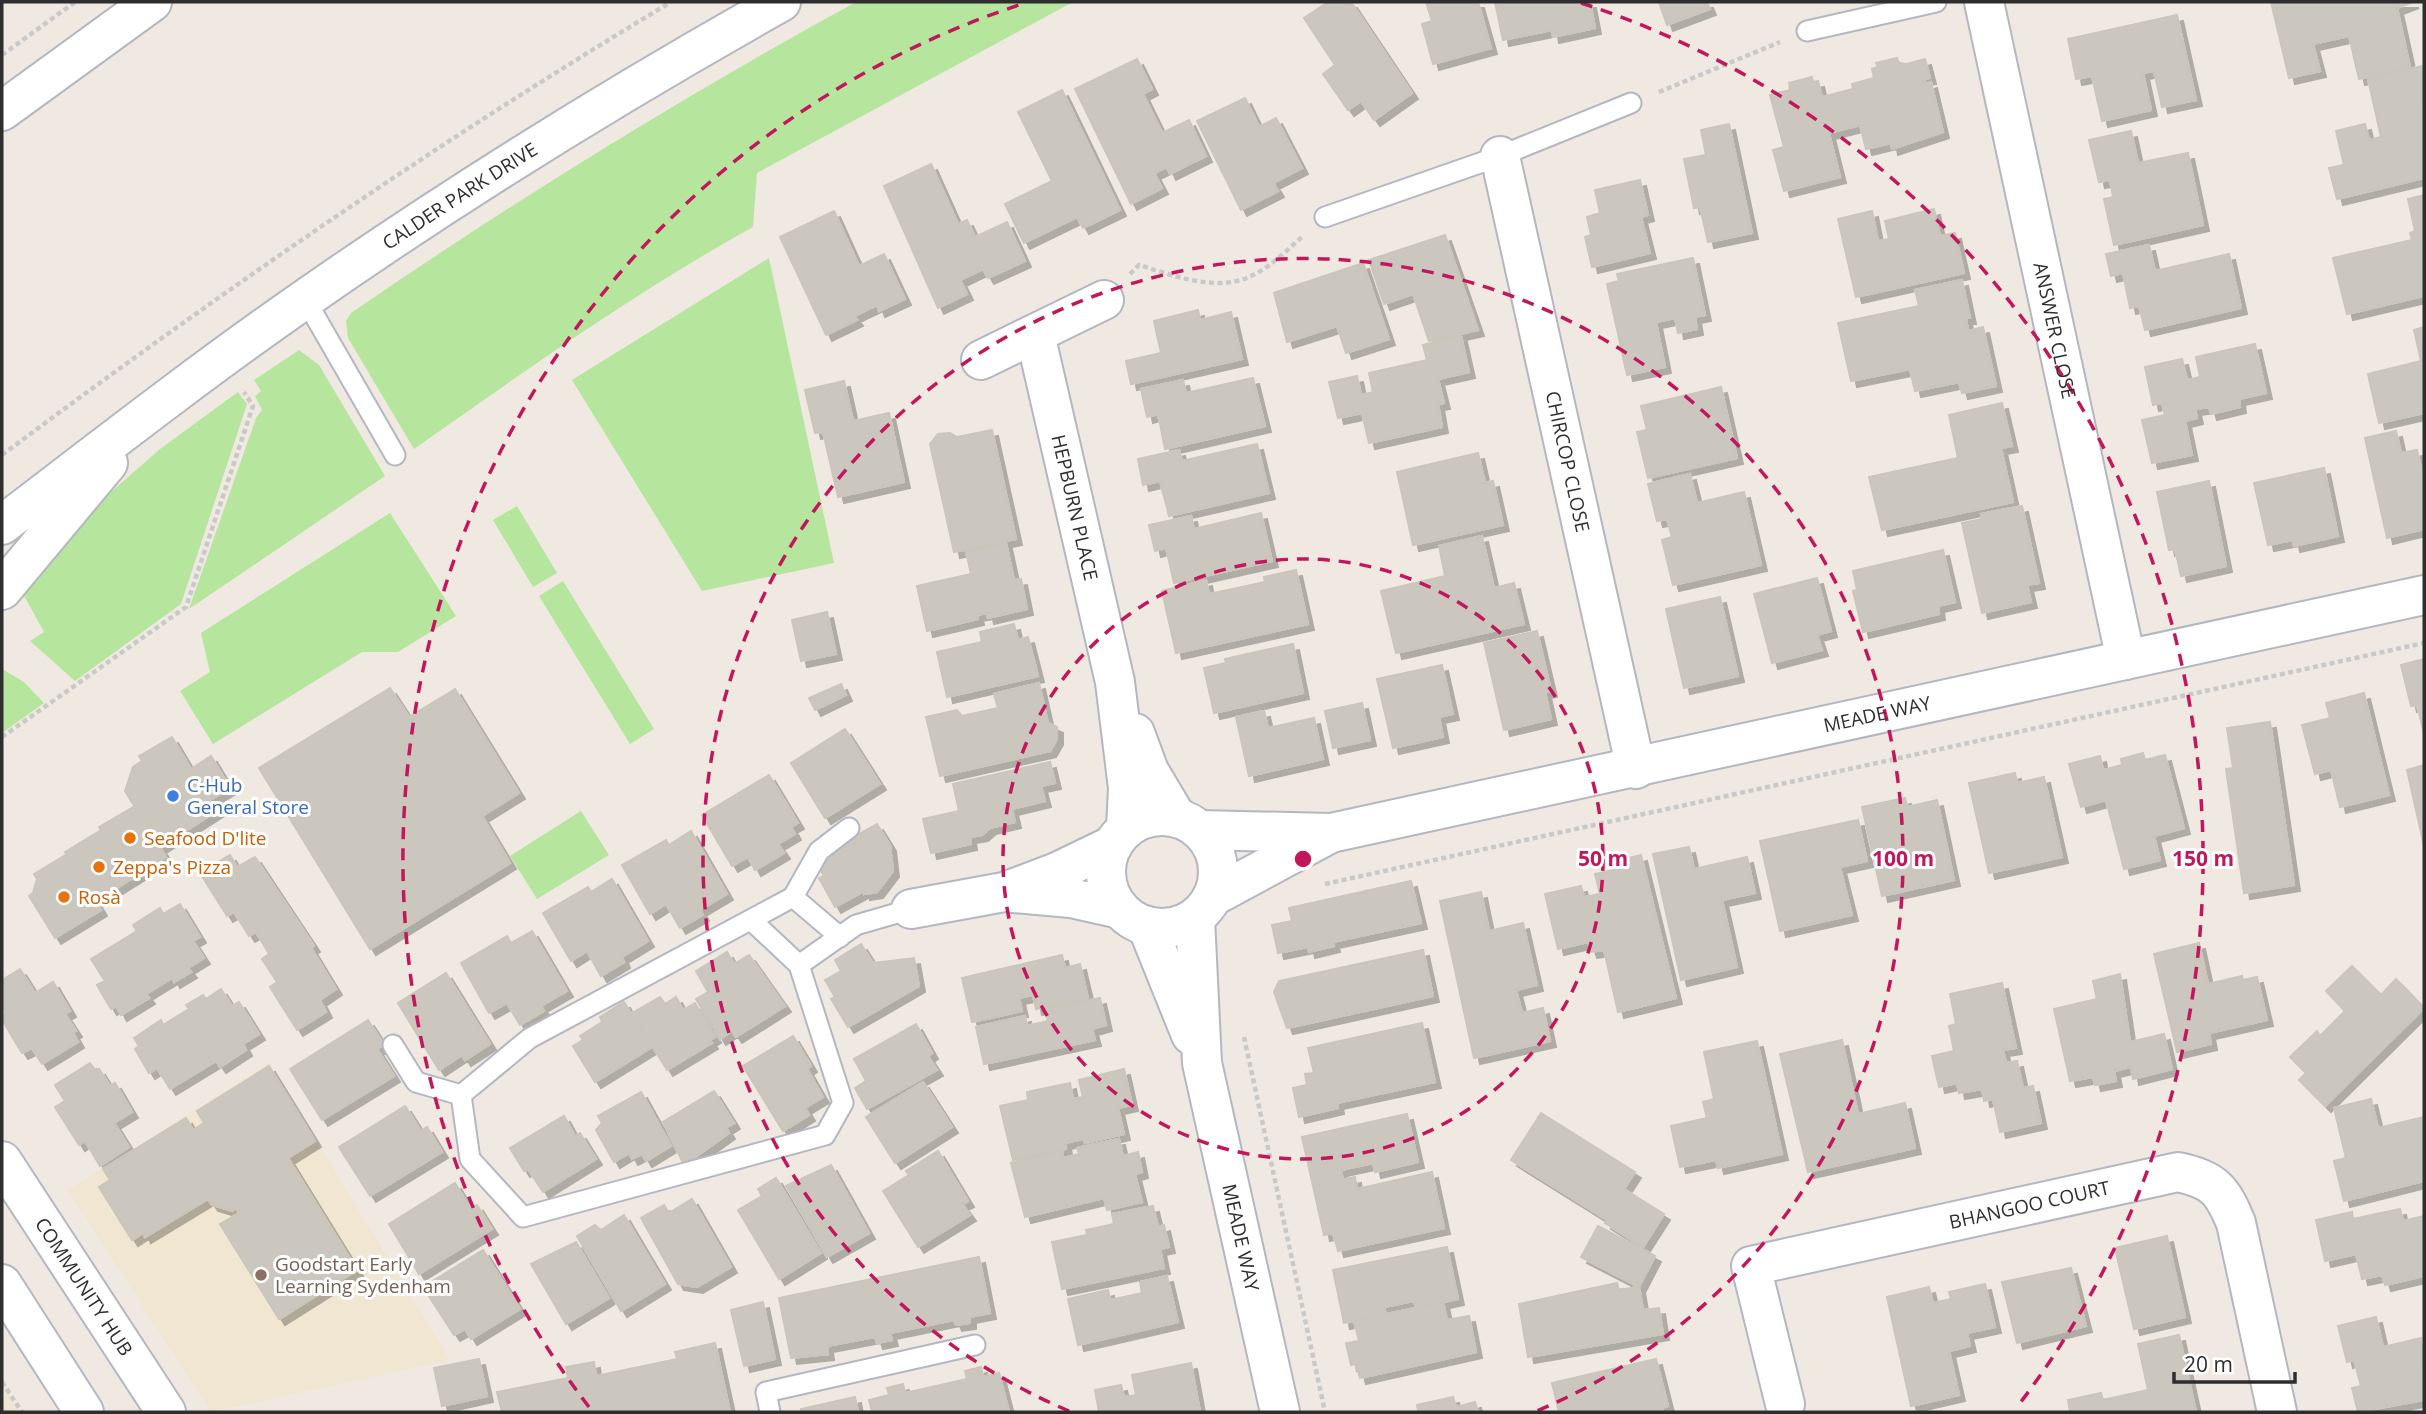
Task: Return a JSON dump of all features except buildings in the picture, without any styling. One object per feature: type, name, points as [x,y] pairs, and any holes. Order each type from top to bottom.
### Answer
[{"type":"street","points":[[2,111],[152,2]]},
{"type":"street","name":"CALDER PARK DRIVE","points":[[2,525],[305,299],[576,121],[781,2]]},
{"type":"street","name":"ANSWER CLOSE","points":[[1984,2],[2126,660]]},
{"type":"street","name":"CHIRCOP CLOSE","points":[[1500,156],[1636,769]]},
{"type":"street","points":[[981,360],[1104,300]]},
{"type":"street","name":"HEPBURN PLACE","points":[[1035,334],[1115,682],[1128,788],[1119,837]]},
{"type":"street","name":"CALDER PARK DRIVE","points":[[2,590],[152,411]]},
{"type":"street","name":"MEADE WAY","points":[[1188,824],[1331,833],[1636,769],[2424,595]]},
{"type":"street","name":"HEPBURN PLACE","points":[[1115,682],[1149,771],[1188,824]]},
{"type":"street","points":[[911,909],[1004,892],[1057,872],[1119,837],[1141,820],[1159,816],[1188,824],[1211,845],[1217,862],[1218,879],[1203,907],[1180,925],[1133,918],[1071,898],[1004,892]]},
{"type":"street","name":"MEADE WAY","points":[[1202,1063],[1203,907],[1331,833]]},
{"type":"street","points":[[1119,837],[1107,861],[1106,879],[1133,918]]},
{"type":"street","name":"MEADE WAY","points":[[1133,918],[1202,1063],[1280,1412]]},
{"type":"street","name":"BHANGOO COURT","points":[[1785,1404],[1751,1266],[2178,1172],[2203,1178],[2224,1195],[2236,1223],[2277,1412]]},
{"type":"street","name":"COMMUNITY HUB","points":[[7,1182],[166,1412]]},
{"type":"street","points":[[2,1284],[85,1412]]},
{"type":"lane","points":[[1807,31],[1936,2]]},
{"type":"lane","points":[[1325,217],[1500,156],[1631,103]]},
{"type":"lane","points":[[305,299],[395,455]]},
{"type":"lane","points":[[461,1095],[530,1038],[793,897],[819,851],[849,828]]},
{"type":"lane","points":[[793,897],[840,937]]},
{"type":"lane","points":[[799,965],[856,925],[911,909]]},
{"type":"lane","points":[[461,1095],[470,1158],[523,1217],[825,1135],[843,1103],[799,965],[751,920]]},
{"type":"lane","points":[[393,1045],[416,1082],[461,1095]]},
{"type":"lane","points":[[770,1412],[765,1392],[975,1345]]},
{"type":"path","points":[[2,55],[75,2]]},
{"type":"path","points":[[2,455],[315,228],[432,150],[671,2]]},
{"type":"path","points":[[1631,103],[1807,31]]},
{"type":"path","points":[[1104,300],[1139,265],[1200,282],[1249,278],[1268,266],[1325,217]]},
{"type":"path","points":[[2,737],[186,607],[253,407],[222,359]]},
{"type":"path","points":[[1324,884],[2424,643]]},
{"type":"path","points":[[1242,1028],[1325,1412]]},
{"type":"path","points":[[2,1382],[22,1412]]},
{"type":"shaded area","name":"Goodstart Early Learning Sydenham","points":[[269,1063],[450,1360],[211,1412],[68,1190]]},
{"type":"shaded area","points":[[2,1385],[20,1412],[2,1412]]},
{"type":"green space","points":[[856,2],[1073,2],[757,173],[753,227],[623,306],[414,449],[348,338],[346,321],[351,313],[599,151]]},
{"type":"green space","points":[[769,258],[834,563],[702,591],[572,380]]},
{"type":"green space","points":[[299,350],[319,365],[385,476],[189,609],[256,418],[262,410],[255,396],[261,391],[254,380]]},
{"type":"green space","points":[[238,392],[247,404],[181,604],[75,681],[30,641],[44,632],[22,592],[111,492],[160,449]]},
{"type":"green space","points":[[517,506],[557,573],[533,587],[493,520]]},
{"type":"green space","points":[[390,513],[456,616],[398,652],[362,652],[213,744],[180,691],[210,672],[201,633]]},
{"type":"green space","points":[[563,581],[654,729],[630,744],[539,596]]},
{"type":"green space","points":[[2,669],[24,682],[44,703],[2,733]]},
{"type":"green space","points":[[581,811],[609,855],[537,899],[510,856]]},
{"type":"place","name":"C-Hub General Store","points":[[173,796]]},
{"type":"place","name":"Seafood D'lite","points":[[130,838]]},
{"type":"place","name":"Zeppa's Pizza","points":[[99,867]]},
{"type":"place","name":"Rosà","points":[[64,897]]},
{"type":"place","name":"Goodstart Early Learning Sydenham","points":[[261,1275]]}]
